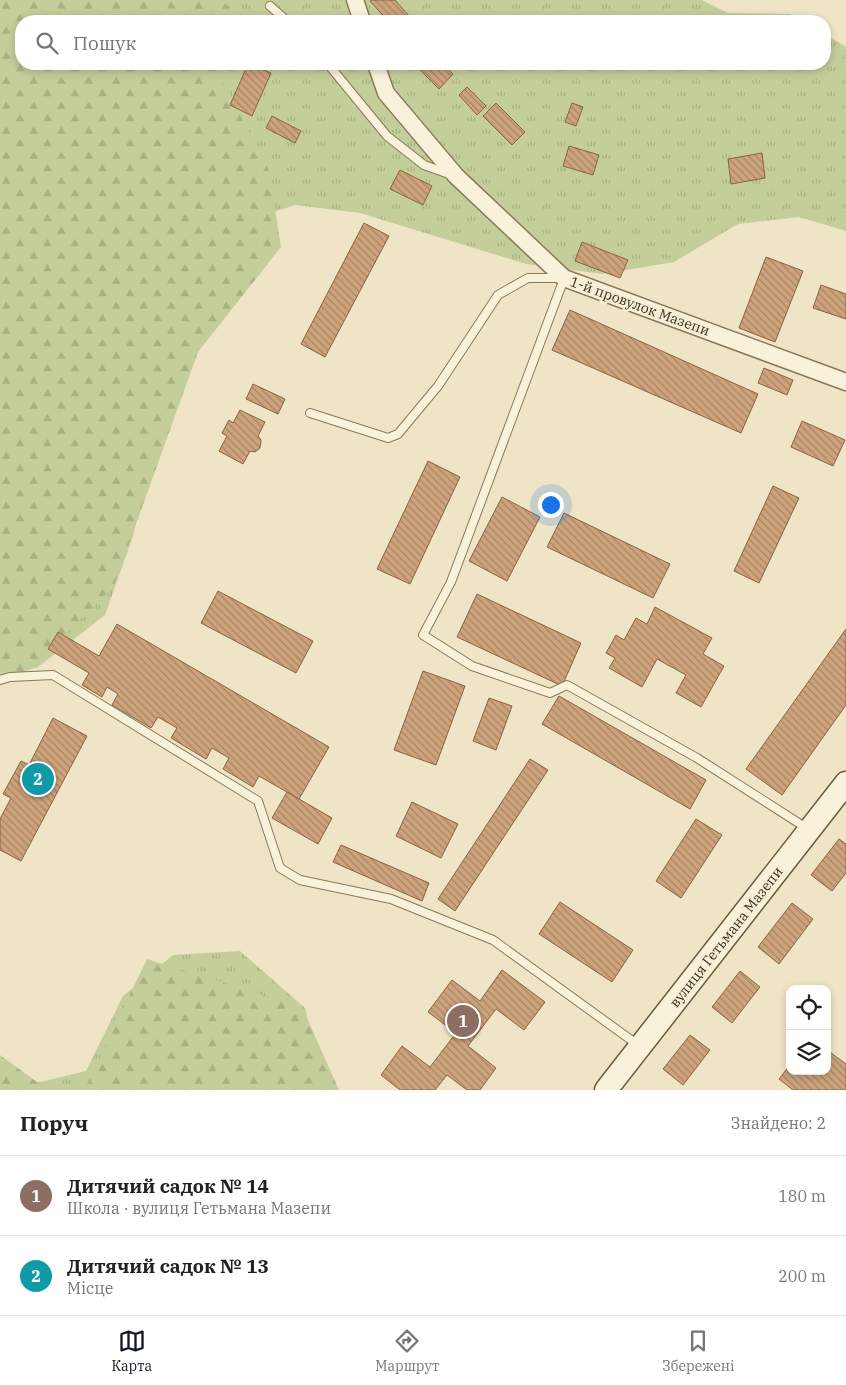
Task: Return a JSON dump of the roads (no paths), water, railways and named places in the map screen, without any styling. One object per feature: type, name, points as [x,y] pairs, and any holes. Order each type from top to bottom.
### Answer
[{"type":"main road","name":"вулиця Гетьмана Мазепи","points":[[606,1090],[846,783]]},
{"type":"street","points":[[355,0],[360,15]]},
{"type":"street","name":"1-й провулок Мазепи","points":[[378,70],[386,93],[456,176],[565,276],[846,382]]},
{"type":"lane","points":[[270,6],[280,15]]},
{"type":"lane","points":[[333,70],[387,136],[424,165],[456,176]]},
{"type":"lane","points":[[310,413],[388,438],[398,434],[438,386],[498,295],[528,278],[565,276],[451,582],[423,635],[472,666],[550,693],[567,685],[697,758],[810,830]]},
{"type":"lane","points":[[0,680],[53,675],[258,801],[280,868],[300,880],[391,899],[493,940],[640,1046]]},
{"type":"place","name":"Дитячий садок № 13","points":[[38,779]]},
{"type":"place","name":"Дитячий садок № 14","points":[[463,1021]]}]
